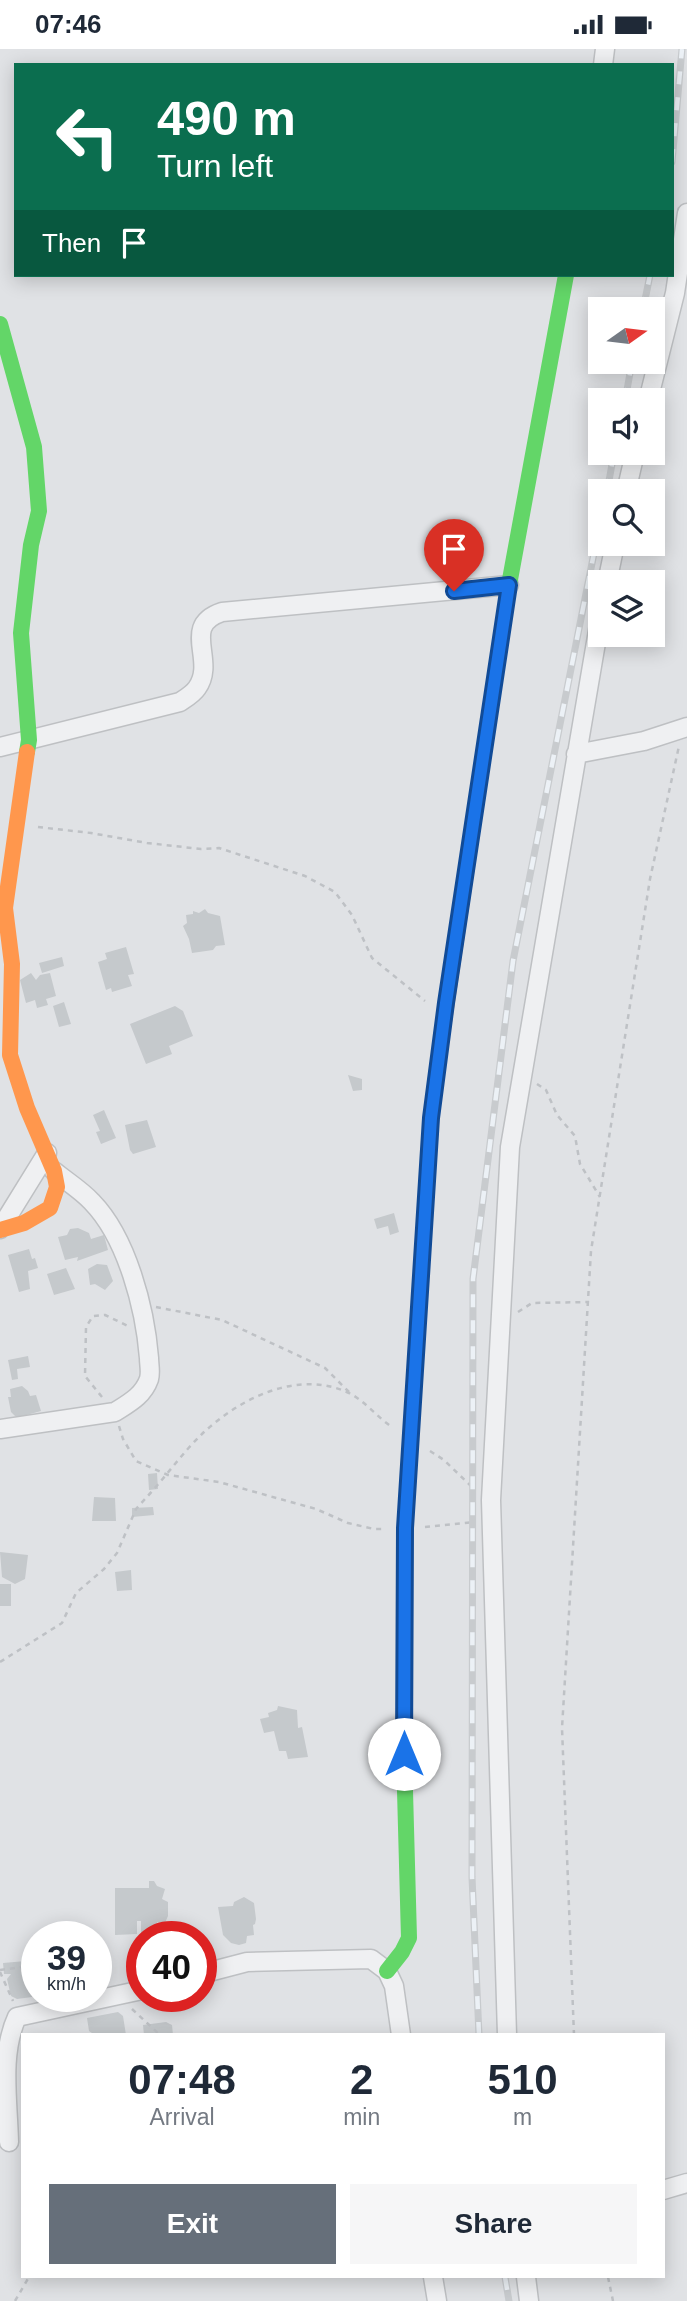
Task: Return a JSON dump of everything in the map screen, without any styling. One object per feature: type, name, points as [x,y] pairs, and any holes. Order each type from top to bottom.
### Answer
[{"type":"street","points":[[651,388],[675,293],[687,213]]},
{"type":"street","points":[[387,1971],[409,1938],[404,1754],[405,1528],[431,1118],[509,585],[566,277]]},
{"type":"street","points":[[0,324],[34,447],[39,511],[31,545],[21,633],[29,740],[5,908],[12,964],[10,1055]]},
{"type":"street","points":[[0,747],[170,706],[189,696],[197,689],[204,669],[201,631],[203,623],[222,612],[509,585]]},
{"type":"street","points":[[507,2033],[491,1500],[510,1147],[595,647]]},
{"type":"street","points":[[576,754],[645,741],[685,728]]},
{"type":"street","points":[[0,1015],[27,1108],[54,1171],[57,1187],[50,1208],[24,1223],[0,1230]]},
{"type":"street","points":[[0,1230],[47,1153]]},
{"type":"street","points":[[0,1429],[114,1412],[144,1391],[150,1376],[147,1335],[130,1266],[115,1235],[93,1202],[54,1171]]},
{"type":"street","points":[[217,1970],[247,1962],[371,1959],[387,1971],[394,1986],[401,2033]]},
{"type":"street","points":[[10,2143],[4,2064],[7,2033],[16,2017],[126,1993]]},
{"type":"street","points":[[665,2189],[687,2183]]},
{"type":"street","points":[[433,2278],[437,2301]]},
{"type":"street","points":[[526,2278],[529,2301]]},
{"type":"path","points":[[574,2033],[562,1728],[592,1251],[649,879],[685,728]]},
{"type":"path","points":[[17,825],[161,844],[219,848],[305,876],[335,892],[342,899],[375,962],[421,1000],[428,1001],[436,997],[446,1003]]},
{"type":"path","points":[[522,1075],[540,1085],[550,1096],[557,1115],[575,1136],[580,1164],[600,1197]]},
{"type":"path","points":[[499,1332],[520,1310],[532,1303],[589,1302]]},
{"type":"path","points":[[139,1303],[222,1320],[325,1368],[351,1394],[387,1423],[444,1460],[482,1497],[491,1500]]},
{"type":"path","points":[[147,1335],[105,1315],[93,1316],[86,1327],[85,1376],[114,1412],[123,1439],[136,1461],[168,1475],[219,1482],[316,1509],[348,1523],[374,1529],[491,1522]]},
{"type":"path","points":[[0,1662],[62,1623],[76,1593],[104,1569],[117,1553],[136,1510],[201,1434],[246,1402],[278,1387],[329,1386],[351,1394]]},
{"type":"path","points":[[0,1970],[21,1967]]},
{"type":"path","points":[[15,2301],[28,2278]]},
{"type":"path","points":[[608,2278],[613,2301]]},
{"type":"building","points":[[205,909],[208,913],[220,916],[225,945],[192,953],[183,926],[187,923],[186,915]]},
{"type":"building","points":[[126,947],[134,974],[128,975],[132,986],[112,992],[111,988],[106,990],[98,962],[107,959],[105,953]]},
{"type":"building","points":[[62,957],[64,966],[42,973],[39,963]]},
{"type":"building","points":[[31,973],[36,980],[40,975],[50,973],[56,996],[46,999],[48,1005],[37,1008],[35,1000],[26,1003],[20,980]]},
{"type":"building","points":[[64,1002],[71,1024],[59,1027],[53,1006]]},
{"type":"building","points":[[175,1006],[183,1011],[193,1036],[169,1046],[172,1054],[146,1064],[130,1024]]},
{"type":"building","points":[[348,1075],[362,1079],[362,1090],[353,1091]]},
{"type":"building","points":[[104,1110],[116,1138],[101,1144],[96,1132],[100,1131],[93,1115]]},
{"type":"building","points":[[147,1120],[156,1147],[133,1154],[125,1125]]},
{"type":"building","points":[[394,1213],[399,1232],[390,1235],[388,1226],[377,1229],[374,1219]]},
{"type":"building","points":[[78,1228],[89,1233],[91,1239],[104,1235],[108,1250],[77,1261],[78,1257],[65,1260],[58,1237],[67,1235],[70,1229]]},
{"type":"building","points":[[29,1249],[38,1268],[28,1271],[30,1289],[19,1292],[8,1255]]},
{"type":"building","points":[[97,1264],[107,1265],[113,1281],[105,1290],[95,1284],[90,1285],[88,1269]]},
{"type":"building","points":[[66,1268],[75,1289],[54,1295],[47,1274]]},
{"type":"building","points":[[28,1356],[30,1367],[17,1369],[18,1379],[12,1380],[8,1360]]},
{"type":"building","points":[[22,1386],[30,1396],[36,1395],[41,1411],[23,1416],[15,1416],[11,1412],[8,1397],[11,1397],[10,1389]]},
{"type":"building","points":[[157,1473],[158,1489],[149,1490],[148,1474]]},
{"type":"building","points":[[94,1497],[115,1498],[116,1521],[92,1521]]},
{"type":"building","points":[[153,1507],[154,1515],[132,1517],[132,1508]]},
{"type":"building","points":[[0,1552],[28,1555],[25,1579],[15,1584],[2,1577]]},
{"type":"building","points":[[131,1570],[132,1590],[117,1591],[115,1572]]},
{"type":"building","points":[[0,1584],[11,1584],[11,1606],[0,1606]]},
{"type":"building","points":[[278,1706],[297,1710],[298,1728],[302,1727],[308,1757],[288,1759],[286,1751],[279,1751],[274,1731],[264,1733],[260,1719],[269,1717],[268,1713],[277,1710]]},
{"type":"building","points":[[149,1881],[154,1881],[157,1886],[165,1889],[162,1899],[168,1902],[166,1921],[126,1921],[126,1934],[115,1935],[115,1888],[149,1888]]},
{"type":"building","points":[[244,1897],[254,1903],[256,1919],[253,1925],[254,1935],[247,1936],[246,1943],[239,1945],[231,1943],[223,1935],[218,1907],[233,1906],[234,1902]]},
{"type":"building","points":[[21,1961],[21,1998],[11,1996],[7,1979],[11,1974],[4,1974],[3,1963]]},
{"type":"building","points":[[118,2012],[123,2016],[126,2033],[92,2033],[89,2031],[87,2018]]},
{"type":"building","points":[[166,2022],[172,2025],[173,2033],[144,2033],[143,2025]]},
{"type":"railway","points":[[674,139],[682,49]]},
{"type":"railway","points":[[646,297],[650,277]]},
{"type":"railway","points":[[627,388],[630,375]]},
{"type":"railway","points":[[609,479],[612,465]]},
{"type":"railway","points":[[479,2033],[472,1877],[473,1279],[513,961],[593,556]]},
{"type":"railway","points":[[505,2278],[509,2301]]},
{"type":"traffic: fast","points":[[470,846],[509,585],[566,277]]},
{"type":"traffic: fast","points":[[0,324],[34,447],[39,511],[31,545],[21,633],[29,740],[27,752]]},
{"type":"traffic: fast","points":[[387,1971],[409,1938],[404,1754],[405,1529],[431,1118],[437,1069]]},
{"type":"traffic: slow","points":[[0,1230],[24,1223],[50,1208],[57,1187],[54,1171],[27,1108],[10,1055],[12,964],[5,908],[27,752]]},
{"type":"traffic: slow","points":[[437,1069],[470,846]]},
{"type":"route","points":[[404,1754],[405,1528],[431,1118],[509,585],[454,591]]}]
